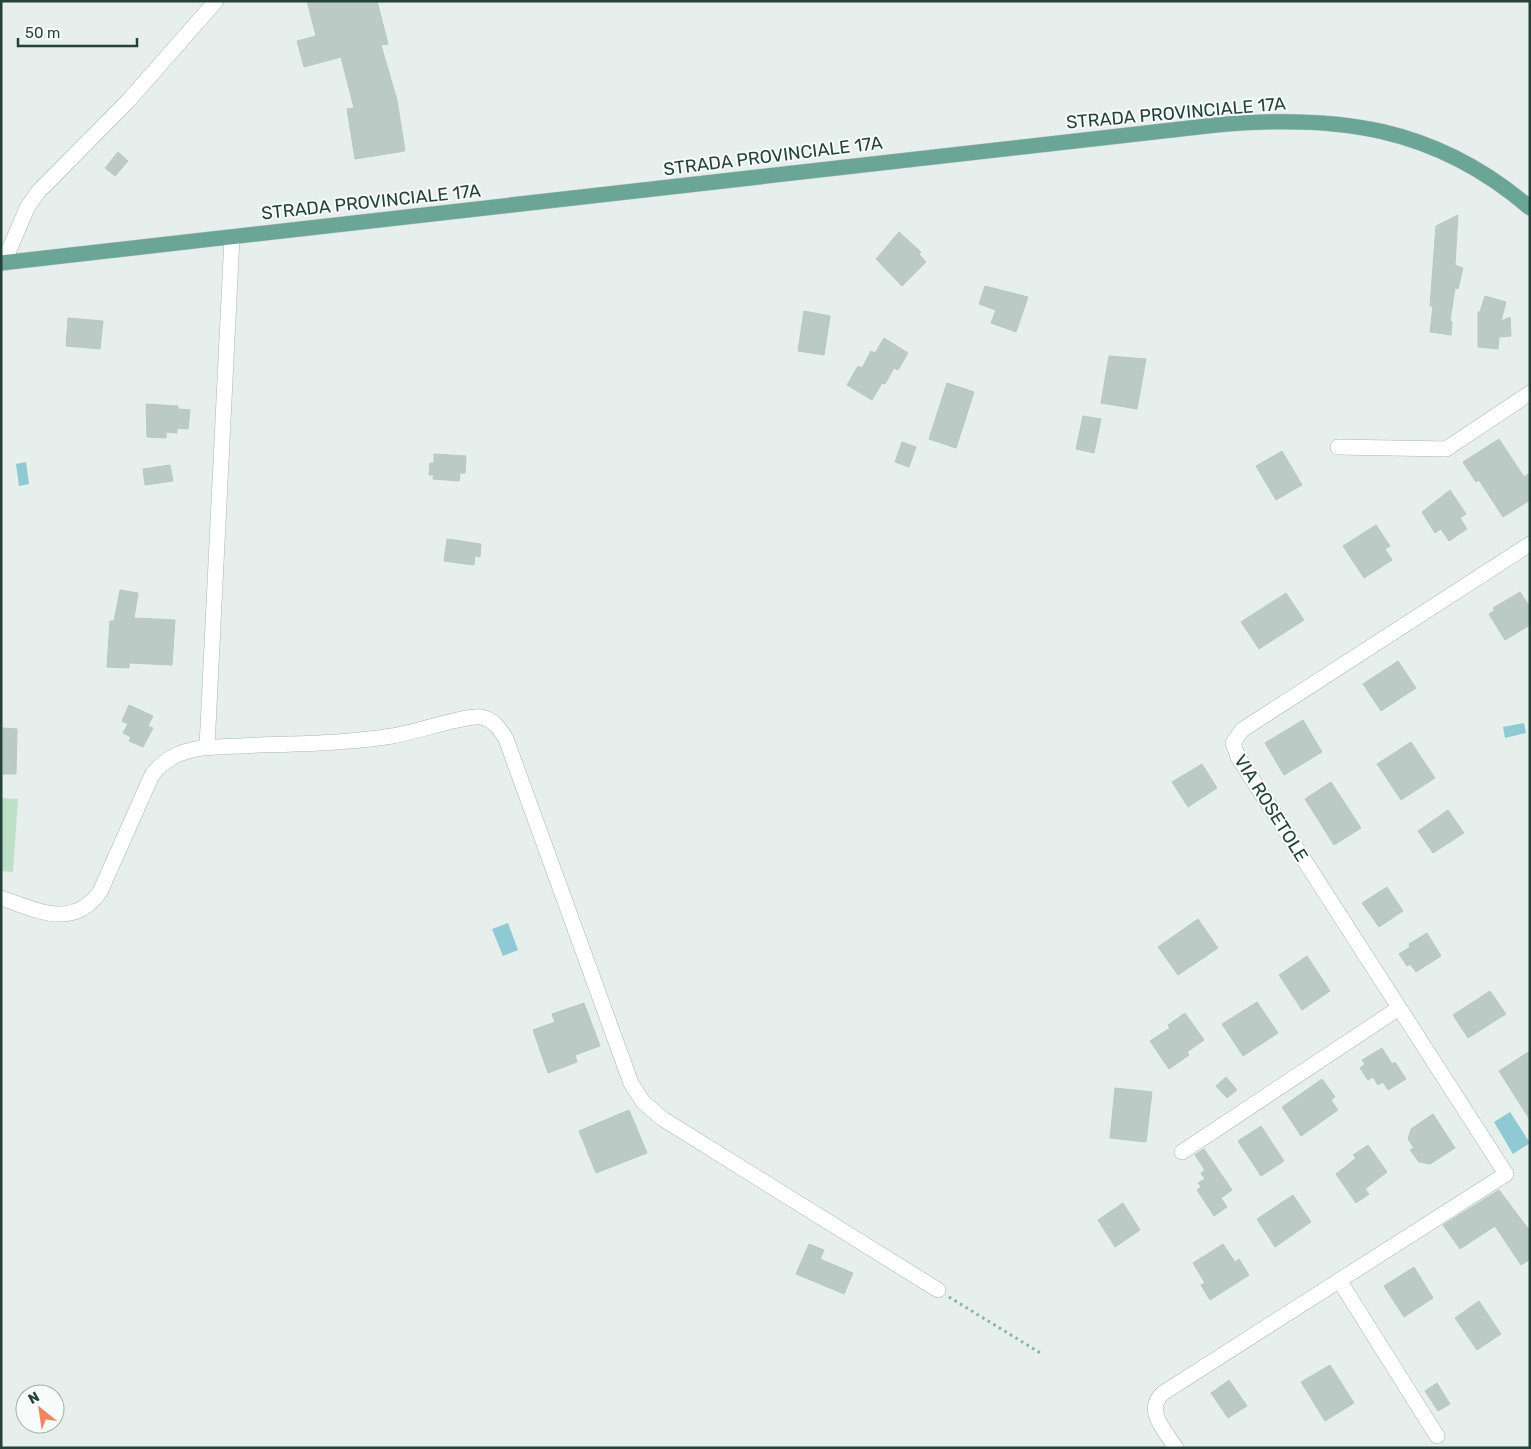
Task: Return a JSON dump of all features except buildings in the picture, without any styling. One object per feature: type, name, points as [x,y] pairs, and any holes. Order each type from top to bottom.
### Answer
[{"type":"main road","name":"STRADA PROVINCIALE 17A","points":[[2,263],[1216,125],[1277,120],[1329,122],[1390,132],[1455,158],[1482,173],[1530,208]]},
{"type":"street","points":[[2,263],[28,208],[38,192],[59,168],[130,100],[216,1]]},
{"type":"street","points":[[207,748],[232,236]]},
{"type":"street","points":[[1338,447],[1446,449],[1530,393]]},
{"type":"street","name":"VIA ROSETOLE","points":[[1339,1280],[1506,1174],[1238,757],[1233,743],[1242,730],[1530,544]]},
{"type":"street","points":[[1,898],[55,915],[70,914],[87,906],[100,892],[152,775],[173,756],[190,750],[207,748],[375,738],[413,732],[476,717],[489,720],[496,725],[506,739],[628,1073],[643,1102],[663,1119],[938,1290]]},
{"type":"street","points":[[1182,1152],[1399,1008]]},
{"type":"street","points":[[1176,1448],[1154,1412],[1154,1404],[1159,1397],[1183,1379],[1339,1280],[1437,1436]]},
{"type":"path","points":[[938,1290],[1042,1354]]},
{"type":"green space","points":[[1,798],[18,799],[13,872],[1,871]]},
{"type":"water","points":[[26,462],[29,484],[19,486],[16,464]]},
{"type":"water","points":[[1524,723],[1526,733],[1505,738],[1503,727]]},
{"type":"water","points":[[508,923],[518,950],[503,956],[492,929]]},
{"type":"water","points":[[1510,1112],[1530,1143],[1513,1154],[1494,1122]]}]
